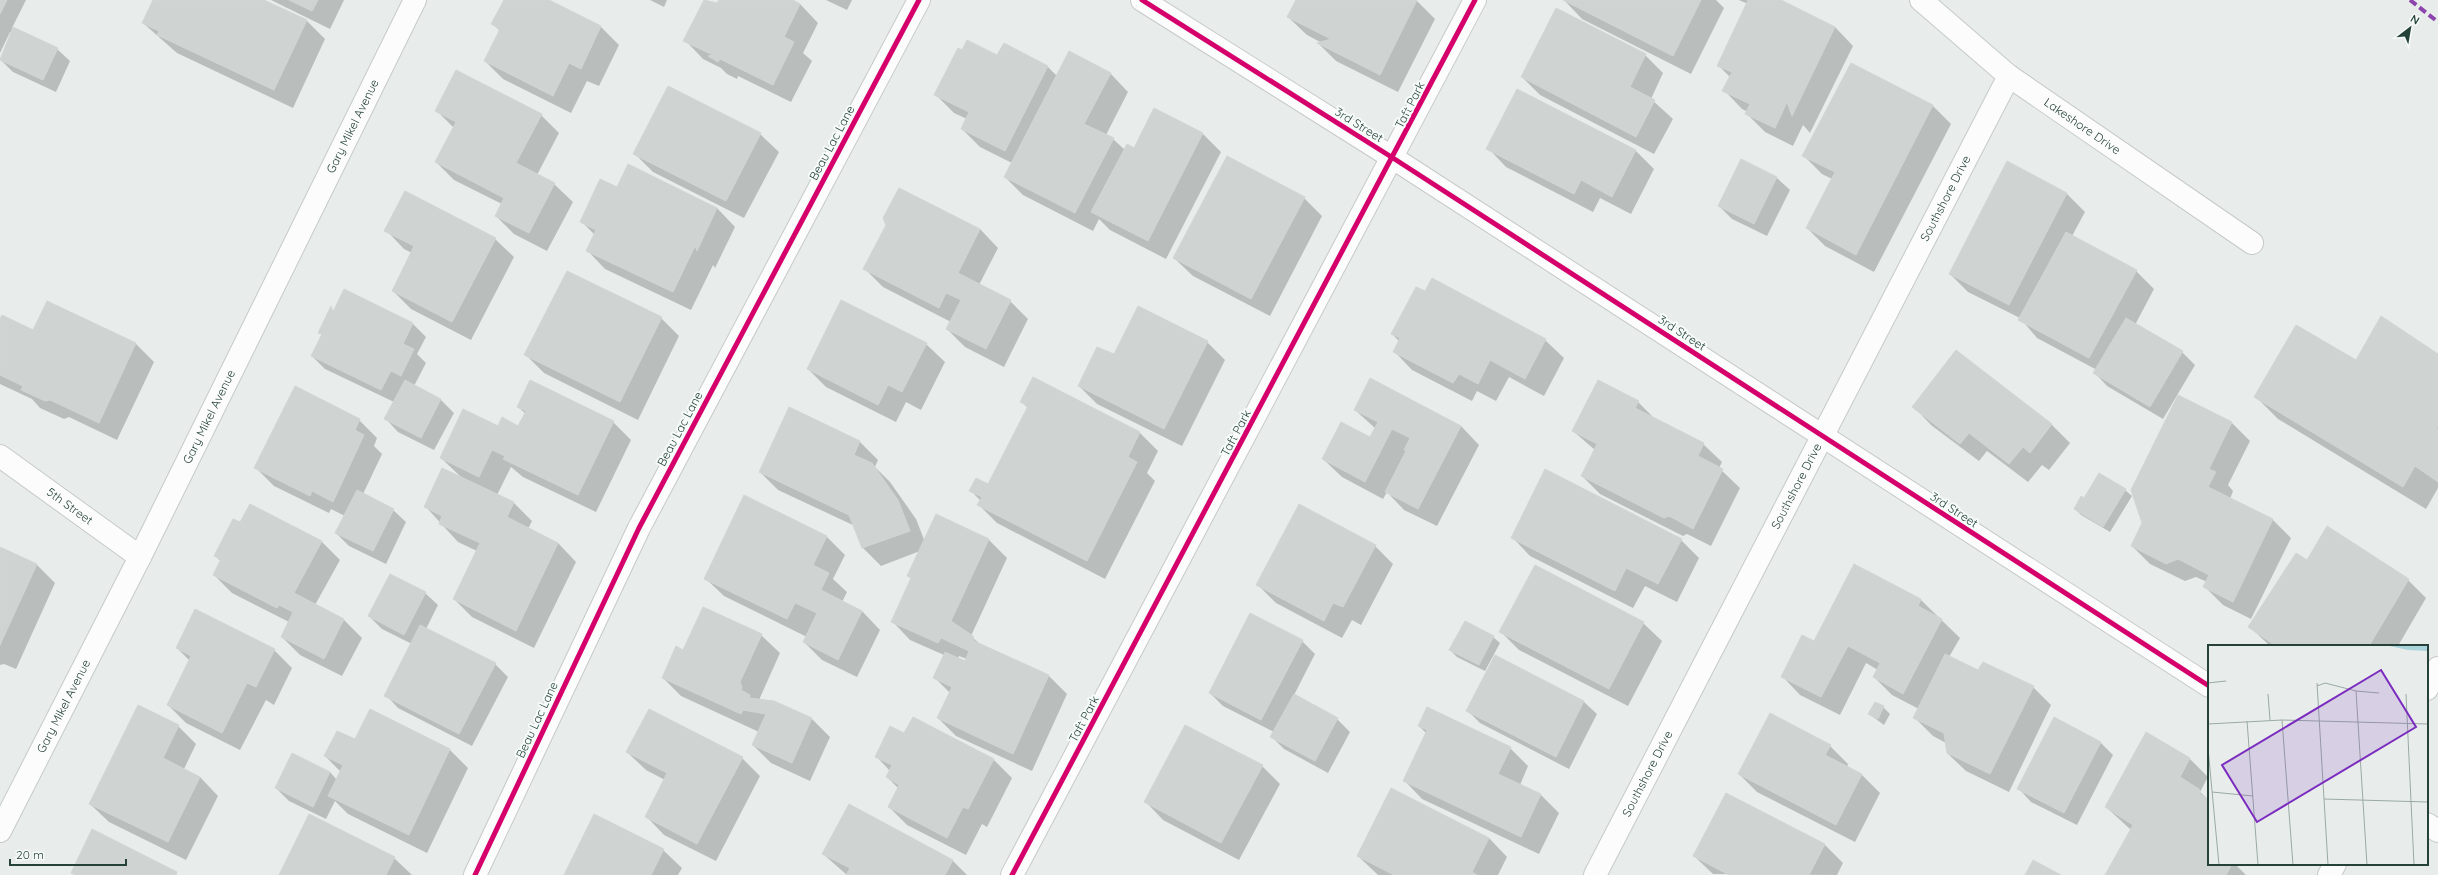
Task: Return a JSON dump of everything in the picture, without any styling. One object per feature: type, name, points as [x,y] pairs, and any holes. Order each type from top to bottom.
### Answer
[{"type":"street","name":"Gary Mikel Avenue","points":[[0,831],[140,557],[415,0]]},
{"type":"street","name":"Beau Lac Lane","points":[[475,875],[639,528],[919,0]]},
{"type":"street","name":"3rd Street","points":[[1142,0],[1393,158],[2208,685]]},
{"type":"street","name":"Taft Park","points":[[1012,875],[1393,158],[1475,0]]},
{"type":"street","name":"Lakeshore Drive","points":[[1921,0],[2009,76],[2252,243]]},
{"type":"street","name":"Southshore Drive","points":[[1595,875],[2009,76]]},
{"type":"street","name":"5th Street","points":[[0,456],[140,557]]},
{"type":"street","points":[[2428,687],[2438,668]]},
{"type":"street","points":[[2428,825],[2438,831]]},
{"type":"street","points":[[2329,875],[2334,865]]},
{"type":"building","points":[[0,0],[7,0],[0,14]]},
{"type":"building","points":[[153,0],[264,0],[307,20],[274,90],[157,35],[159,31],[142,23]]},
{"type":"building","points":[[289,0],[318,0],[312,11]]},
{"type":"building","points":[[504,0],[549,0],[601,26],[581,69],[569,63],[553,96],[484,61],[500,29],[491,24]]},
{"type":"building","points":[[704,0],[717,3],[719,0],[793,0],[800,4],[784,37],[794,42],[773,85],[720,59],[718,62],[708,56],[713,55],[683,41]]},
{"type":"building","points":[[1296,0],[1417,0],[1380,75],[1317,43],[1331,39],[1287,17]]},
{"type":"building","points":[[1563,0],[1701,0],[1673,56]]},
{"type":"building","points":[[1748,0],[1781,0],[1835,27],[1792,116],[1787,102],[1775,128],[1745,114],[1750,104],[1722,91],[1732,72],[1717,66]]},
{"type":"building","points":[[1556,8],[1646,54],[1630,87],[1655,100],[1636,137],[1521,77]]},
{"type":"building","points":[[13,27],[58,48],[43,80],[0,60]]},
{"type":"building","points":[[967,40],[997,55],[1004,43],[1048,66],[1005,151],[961,129],[969,112],[934,95],[958,48],[962,50]]},
{"type":"building","points":[[1069,51],[1111,73],[1084,124],[1114,138],[1075,213],[1004,177]]},
{"type":"building","points":[[1851,63],[1933,105],[1856,255],[1806,228],[1835,172],[1802,156]]},
{"type":"building","points":[[456,70],[542,114],[516,163],[555,183],[529,233],[495,216],[504,198],[435,162],[456,122],[435,111]]},
{"type":"building","points":[[668,86],[761,133],[726,201],[633,154]]},
{"type":"building","points":[[1517,89],[1636,150],[1612,197],[1581,180],[1574,194],[1486,149]]},
{"type":"building","points":[[1154,108],[1203,133],[1148,241],[1091,212],[1127,144],[1134,148]]},
{"type":"building","points":[[1227,156],[1305,197],[1251,299],[1173,258]]},
{"type":"building","points":[[1741,159],[1777,177],[1754,224],[1718,206]]},
{"type":"building","points":[[2007,161],[2067,193],[2009,305],[1949,274]]},
{"type":"building","points":[[628,164],[717,208],[697,251],[695,246],[673,292],[586,251],[596,230],[580,222],[600,179],[617,187]]},
{"type":"building","points":[[899,188],[980,229],[958,273],[1011,300],[986,349],[946,329],[961,300],[946,293],[939,308],[863,269],[886,225],[883,218]]},
{"type":"building","points":[[405,191],[496,238],[452,322],[392,291],[414,246],[384,231]]},
{"type":"building","points":[[2066,232],[2137,270],[2089,358],[2018,320]]},
{"type":"building","points":[[567,271],[662,317],[620,402],[524,355]]},
{"type":"building","points":[[1432,278],[1546,339],[1525,379],[1490,360],[1478,384],[1459,374],[1453,383],[1393,352],[1400,338],[1391,334],[1416,287],[1425,291]]},
{"type":"building","points":[[344,289],[413,323],[403,344],[414,349],[401,376],[391,371],[381,390],[311,356],[322,334],[318,333],[331,306],[333,312]]},
{"type":"building","points":[[841,300],[927,343],[902,392],[888,385],[878,405],[807,369]]},
{"type":"building","points":[[47,301],[136,343],[99,423],[50,400],[45,401],[21,390],[23,386],[0,375],[0,319],[2,315],[33,330]]},
{"type":"building","points":[[1138,306],[1208,341],[1164,429],[1078,386],[1097,347],[1114,354]]},
{"type":"building","points":[[2381,316],[2438,354],[2438,426],[2436,428],[2438,429],[2438,482],[2415,466],[2403,487],[2254,397],[2296,325],[2356,360]]},
{"type":"building","points":[[2126,318],[2183,351],[2150,407],[2093,373]]},
{"type":"building","points":[[1956,350],[2052,424],[2030,453],[2023,447],[2009,464],[1969,433],[1960,444],[1912,407]]},
{"type":"building","points":[[1033,377],[1140,432],[1128,457],[1137,462],[1087,561],[977,505],[982,497],[969,491],[976,478],[988,484],[1028,406],[1020,402]]},
{"type":"building","points":[[1370,378],[1461,426],[1418,509],[1385,492],[1406,451],[1404,450],[1410,438],[1392,429],[1365,482],[1322,459],[1341,422],[1370,437],[1378,422],[1354,410]]},
{"type":"building","points":[[405,380],[441,399],[421,438],[384,419]]},
{"type":"building","points":[[530,380],[614,421],[578,495],[503,459],[505,456],[492,450],[479,477],[440,458],[463,409],[498,426],[502,417],[518,426],[526,411],[517,407]]},
{"type":"building","points":[[1598,380],[1639,401],[1635,408],[1704,443],[1698,456],[1723,469],[1693,529],[1669,516],[1664,518],[1581,476],[1597,444],[1572,431]]},
{"type":"building","points":[[295,386],[360,419],[355,430],[364,435],[333,502],[312,491],[310,496],[254,468]]},
{"type":"building","points":[[2178,395],[2232,422],[2209,469],[2216,472],[2208,487],[2273,519],[2233,602],[2203,587],[2209,575],[2178,559],[2166,564],[2131,546],[2142,523],[2131,490]]},
{"type":"building","points":[[789,407],[860,441],[854,455],[872,463],[898,500],[910,531],[862,548],[849,515],[759,472]]},
{"type":"building","points":[[442,468],[514,502],[507,517],[558,543],[516,631],[453,599],[480,543],[439,524],[442,516],[424,507]]},
{"type":"building","points":[[1545,469],[1682,539],[1658,584],[1626,568],[1615,591],[1511,538]]},
{"type":"building","points":[[2099,473],[2126,489],[2103,527],[2074,509],[2081,496],[2084,498]]},
{"type":"building","points":[[357,490],[394,509],[373,551],[335,533]]},
{"type":"building","points":[[744,495],[827,536],[813,565],[829,573],[821,590],[862,611],[838,660],[803,642],[817,613],[795,603],[787,619],[704,579]]},
{"type":"building","points":[[250,504],[322,541],[294,593],[344,619],[324,659],[281,637],[293,612],[279,605],[277,608],[213,575],[221,559],[214,556],[233,519],[240,522]]},
{"type":"building","points":[[1299,504],[1376,545],[1343,607],[1333,603],[1324,621],[1256,585]]},
{"type":"building","points":[[936,514],[989,539],[951,621],[973,636],[974,641],[1049,675],[1013,754],[937,718],[952,687],[933,678],[945,652],[965,661],[969,651],[941,638],[938,643],[891,622],[911,578],[907,576]]},
{"type":"building","points":[[2327,526],[2409,579],[2370,645],[2275,645],[2248,627],[2296,553],[2307,560]]},
{"type":"building","points":[[0,547],[37,564],[0,645]]},
{"type":"building","points":[[1854,564],[1921,599],[1918,606],[1942,619],[1903,694],[1873,677],[1880,663],[1848,646],[1821,697],[1781,677],[1802,635],[1814,641]]},
{"type":"building","points":[[1535,565],[1644,622],[1609,689],[1499,632]]},
{"type":"building","points":[[390,574],[426,592],[404,635],[368,616]]},
{"type":"building","points":[[703,607],[762,634],[740,682],[742,687],[741,690],[750,695],[749,698],[774,701],[812,718],[792,763],[752,745],[766,714],[743,710],[741,714],[662,678],[676,646],[683,650]]},
{"type":"building","points":[[195,609],[275,649],[256,687],[247,683],[222,733],[167,705],[191,656],[176,648]]},
{"type":"building","points":[[1250,613],[1303,640],[1261,720],[1209,693]]},
{"type":"building","points":[[1465,621],[1494,636],[1479,665],[1449,650]]},
{"type":"building","points":[[420,625],[496,663],[459,734],[384,696]]},
{"type":"building","points":[[1945,654],[1978,670],[1983,662],[2034,686],[1990,774],[1947,753],[1944,733],[1913,718]]},
{"type":"building","points":[[1495,655],[1584,701],[1556,757],[1466,711]]},
{"type":"building","points":[[1294,694],[1338,718],[1315,761],[1270,737]]},
{"type":"building","points":[[1875,702],[1884,706],[1878,719],[1868,714]]},
{"type":"building","points":[[138,705],[179,725],[163,758],[200,777],[168,842],[89,804]]},
{"type":"building","points":[[1427,707],[1511,747],[1498,774],[1541,794],[1521,837],[1403,781],[1427,730],[1418,726]]},
{"type":"building","points":[[370,709],[450,749],[409,835],[328,796],[343,765],[324,756],[337,731],[355,739]]},
{"type":"building","points":[[649,709],[743,757],[697,844],[645,817],[667,773],[626,752]]},
{"type":"building","points":[[1770,713],[1831,745],[1825,755],[1862,774],[1836,825],[1738,774]]},
{"type":"building","points":[[913,717],[994,759],[968,809],[963,807],[947,838],[888,807],[899,785],[886,777],[892,765],[875,757],[890,726],[904,733]]},
{"type":"building","points":[[2054,717],[2101,742],[2064,813],[2017,789]]},
{"type":"building","points":[[1185,725],[1263,765],[1221,843],[1144,802]]},
{"type":"building","points":[[2146,732],[2190,758],[2180,777],[2199,789],[2200,794],[2208,799],[2208,865],[2231,865],[2226,875],[2105,875],[2133,825],[2105,807]]},
{"type":"building","points":[[292,753],[330,772],[313,807],[275,788]]},
{"type":"building","points":[[1391,788],[1489,838],[1472,872],[1477,875],[1394,875],[1357,856]]},
{"type":"building","points":[[1726,793],[1825,844],[1809,875],[1729,875],[1693,856]]},
{"type":"building","points":[[849,804],[953,860],[945,875],[846,875],[850,868],[822,854]]},
{"type":"building","points":[[309,814],[395,857],[386,875],[279,875]]},
{"type":"building","points":[[594,814],[664,849],[651,875],[564,875]]},
{"type":"building","points":[[92,829],[177,872],[176,875],[75,875],[71,873]]},
{"type":"building","points":[[2033,860],[2061,875],[2025,875]]},
{"type":"marked path","points":[[2410,0],[2438,22]]},
{"type":"cycle path","points":[[475,875],[639,528],[919,0]]},
{"type":"cycle path","points":[[1142,0],[1393,158],[2208,685]]},
{"type":"cycle path","points":[[1012,875],[1475,0]]}]
